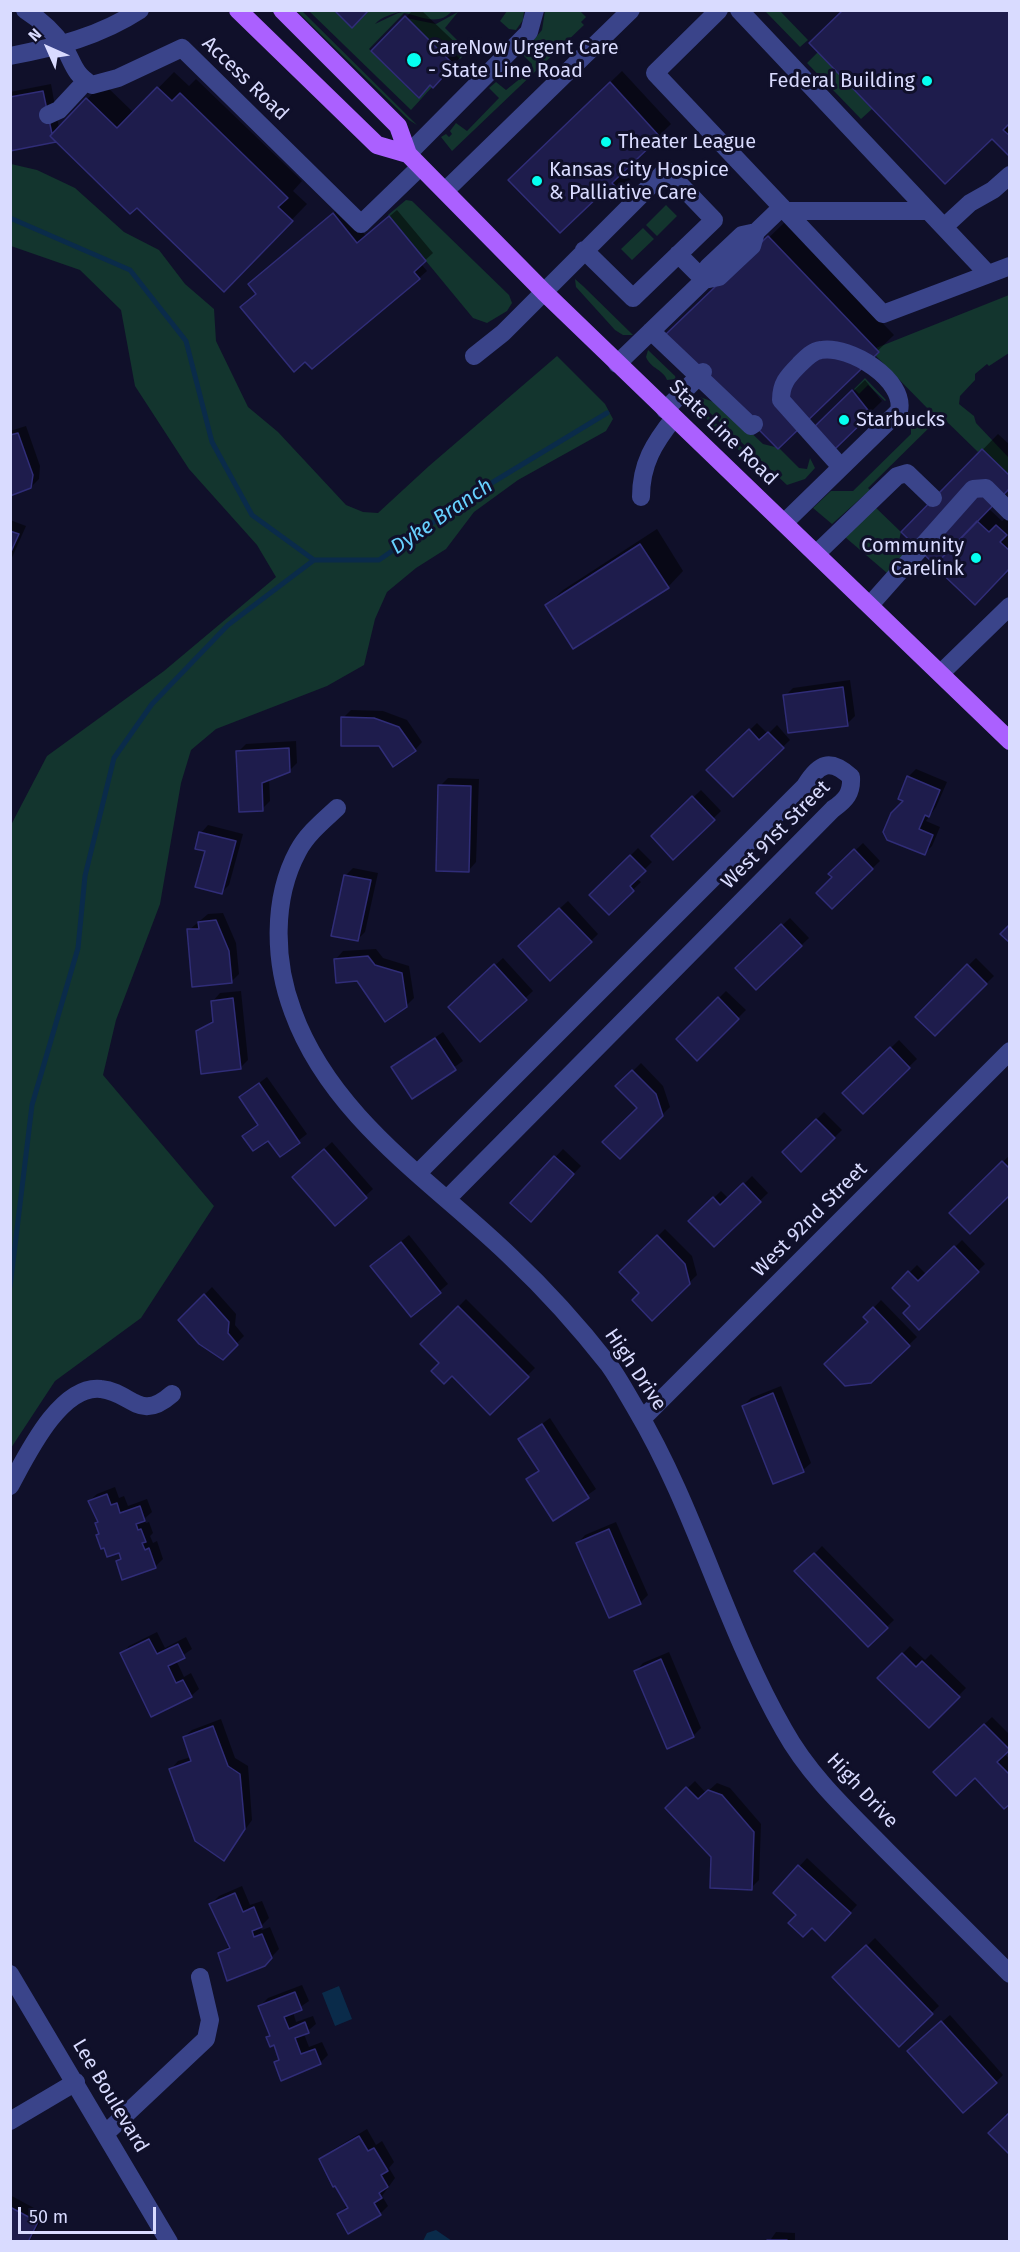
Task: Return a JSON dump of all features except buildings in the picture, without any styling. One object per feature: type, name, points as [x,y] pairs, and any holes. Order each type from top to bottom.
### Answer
[{"type":"main road","name":"State Line Road","points":[[238,10],[377,145],[414,161],[445,190],[617,364],[1010,741]]},
{"type":"main road","name":"State Line Road","points":[[282,10],[398,126],[414,161]]},
{"type":"street","points":[[25,10],[36,17],[63,45],[78,76],[86,81],[59,110],[48,115]]},
{"type":"street","points":[[10,56],[63,45],[107,29],[140,10]]},
{"type":"street","name":"Access Road","points":[[86,81],[92,85],[118,78],[182,48],[360,230],[414,161],[528,32],[535,10]]},
{"type":"street","points":[[445,190],[631,10]]},
{"type":"street","points":[[719,10],[655,73],[883,314],[1010,266]]},
{"type":"street","points":[[739,10],[988,274]]},
{"type":"street","points":[[474,356],[503,333],[584,250],[666,170],[714,219],[633,298],[584,250]]},
{"type":"street","points":[[944,227],[970,203],[993,190],[1010,175]]},
{"type":"street","points":[[617,364],[704,280],[718,278],[752,246],[756,232],[784,209],[928,211]]},
{"type":"street","points":[[678,254],[704,280]]},
{"type":"street","points":[[651,331],[701,374],[751,426],[754,424]]},
{"type":"street","points":[[784,523],[899,411],[899,395],[870,364],[846,351],[820,350],[809,355],[783,382],[781,400],[841,467]]},
{"type":"street","points":[[641,497],[641,479],[647,456],[670,414],[701,374]]},
{"type":"street","points":[[816,554],[897,476],[907,473],[933,498]]},
{"type":"street","points":[[870,605],[974,489],[986,488],[1010,512]]},
{"type":"street","points":[[941,673],[1010,606]]},
{"type":"street","name":"West 91st Street","points":[[418,1173],[805,786],[814,771],[824,765],[840,766],[851,777],[851,789],[845,800],[833,809],[447,1199]]},
{"type":"street","name":"High Drive","points":[[337,808],[299,849],[282,887],[279,933],[283,980],[299,1027],[323,1073],[350,1107],[418,1173],[513,1259],[575,1325],[612,1369],[665,1459],[737,1634],[795,1749],[820,1781],[852,1815],[1010,1974]]},
{"type":"street","name":"West 92nd Street","points":[[642,1419],[1010,1051]]},
{"type":"street","points":[[10,1486],[47,1424],[73,1398],[85,1391],[101,1389],[136,1406],[146,1407],[162,1403],[172,1394]]},
{"type":"street","name":"Lee Boulevard","points":[[10,1974],[169,2241]]},
{"type":"street","points":[[106,2133],[206,2039],[210,2020],[200,1977]]},
{"type":"street","points":[[10,2121],[76,2082]]},
{"type":"green space","points":[[411,10],[452,11],[447,16],[435,19],[404,13],[369,49],[418,98],[430,85],[432,87],[411,110],[309,11],[334,11],[352,27],[369,11],[403,11],[384,17],[375,24],[398,13]]},
{"type":"green space","points":[[297,11],[302,11],[417,125],[409,120]]},
{"type":"green space","points":[[507,11],[524,11],[523,20],[516,30],[509,29],[500,21]]},
{"type":"green space","points":[[545,11],[580,11],[586,17],[581,22],[584,25],[452,151],[441,137],[446,134],[449,137],[456,123],[467,131],[499,98],[489,88],[496,82],[506,90],[532,69],[532,64],[522,54],[542,30]]},
{"type":"green space","points":[[765,11],[780,11],[808,40],[800,47]]},
{"type":"green space","points":[[458,12],[445,28],[468,51],[460,59],[451,50],[445,57],[406,18],[436,24]]},
{"type":"green space","points":[[818,52],[872,109],[861,119],[807,63]]},
{"type":"green space","points":[[11,164],[37,170],[75,188],[124,232],[159,250],[185,284],[214,309],[216,341],[248,407],[278,432],[346,505],[363,512],[378,513],[557,356],[605,404],[613,419],[606,431],[518,480],[474,512],[446,549],[416,568],[387,592],[375,619],[364,665],[327,686],[216,729],[191,750],[181,783],[160,904],[116,1020],[103,1075],[214,1206],[141,1318],[55,1381],[11,1448],[11,825],[47,756],[164,671],[276,577],[257,545],[189,469],[135,386],[121,310],[80,270],[11,246]]},
{"type":"green space","points":[[406,200],[412,201],[509,295],[512,303],[507,311],[487,323],[473,318],[388,215]]},
{"type":"green space","points":[[666,205],[677,216],[657,236],[646,225]]},
{"type":"green space","points":[[643,228],[654,239],[632,260],[621,249]]},
{"type":"green space","points":[[575,279],[633,335],[623,335],[615,330],[576,287]]},
{"type":"green space","points":[[1009,295],[1009,353],[989,366],[987,364],[975,374],[975,380],[960,396],[959,404],[974,416],[976,423],[1009,458],[1009,476],[982,449],[978,452],[941,416],[868,488],[870,490],[832,524],[813,508],[831,491],[853,491],[911,434],[911,427],[900,426],[908,416],[918,426],[932,413],[875,355],[879,352],[876,348]]},
{"type":"green space","points":[[648,350],[676,379],[667,380],[651,364],[646,357]]},
{"type":"green space","points":[[865,378],[885,401],[868,385],[859,394],[854,389]]},
{"type":"green space","points":[[697,398],[722,405],[763,444],[779,448],[799,468],[807,469],[810,458],[815,468],[805,479],[787,485],[708,411]]},
{"type":"green space","points":[[708,416],[769,473],[766,476],[710,423],[706,418]]},
{"type":"green space","points":[[874,506],[901,532],[898,545],[907,553],[887,573],[845,537]]},
{"type":"water","points":[[339,1986],[352,2019],[335,2026],[322,1993]]},
{"type":"water","points":[[436,2230],[452,2241],[423,2241],[427,2233]]},
{"type":"waterway","points":[[472,46],[476,50]]},
{"type":"waterway","name":"Dyke Branch","points":[[10,218],[130,270],[186,341],[212,442],[252,515],[314,560],[379,560],[480,490],[607,413]]},
{"type":"waterway","points":[[10,1287],[32,1105],[78,948],[85,876],[114,758],[152,704],[228,625],[314,560]]},
{"type":"place","name":"CareNow Urgent Care - State Line Road","points":[[414,60]]},
{"type":"place","name":"Federal Building","points":[[927,81]]},
{"type":"place","name":"Theater League","points":[[606,142]]},
{"type":"place","name":"Kansas City Hospice & Palliative Care","points":[[537,181]]},
{"type":"place","name":"Starbucks","points":[[844,420]]},
{"type":"place","name":"Community Carelink","points":[[976,558]]}]
